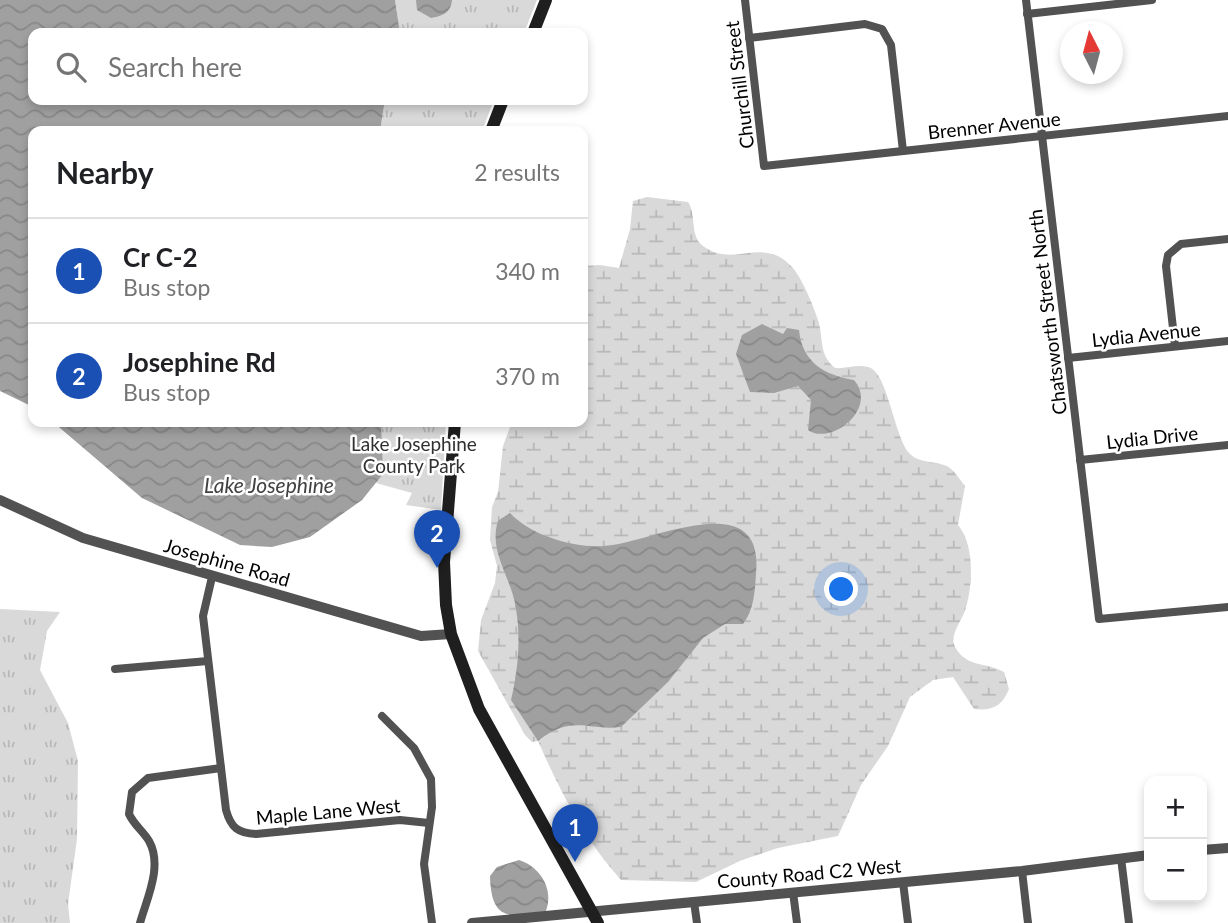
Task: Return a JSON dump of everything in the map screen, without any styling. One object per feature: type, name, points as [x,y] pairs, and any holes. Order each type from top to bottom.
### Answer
[{"type":"main road","points":[[535,28],[545,0]]},
{"type":"main road","points":[[493,126],[501,105]]},
{"type":"main road","points":[[454,427],[444,562],[446,605],[451,634],[479,709],[598,923]]},
{"type":"street","name":"Churchill Street","points":[[745,0],[764,166]]},
{"type":"street","name":"Chatsworth Street North","points":[[1026,0],[1099,620],[1228,607]]},
{"type":"street","points":[[1027,14],[1152,0]]},
{"type":"street","points":[[749,38],[865,24],[882,29],[891,45],[903,151]]},
{"type":"street","name":"Brenner Avenue","points":[[764,166],[1228,116]]},
{"type":"street","points":[[1175,346],[1166,266],[1168,255],[1181,244],[1228,239]]},
{"type":"street","name":"Lydia Avenue","points":[[1068,358],[1228,341]]},
{"type":"street","name":"Lydia Drive","points":[[1080,460],[1228,444]]},
{"type":"street","name":"Josephine Road","points":[[0,500],[65,532],[212,577],[421,636],[451,634]]},
{"type":"street","points":[[140,923],[155,858],[148,841],[129,814],[132,792],[148,778],[221,768],[203,616],[212,577]]},
{"type":"street","points":[[116,669],[208,661]]},
{"type":"street","points":[[382,716],[414,748],[428,768],[433,790],[424,864],[432,923]]},
{"type":"street","name":"Maple Lane West","points":[[221,768],[226,810],[238,832],[256,834],[400,820],[429,823]]},
{"type":"street","points":[[1207,850],[1228,848]]},
{"type":"street","name":"County Road C2 West","points":[[472,923],[1022,871],[1144,856]]},
{"type":"street","points":[[1121,858],[1129,923]]},
{"type":"street","points":[[1022,871],[1028,923]]},
{"type":"street","points":[[903,882],[908,923]]},
{"type":"street","points":[[793,892],[797,923]]},
{"type":"street","points":[[694,902],[697,923]]},
{"type":"green space","points":[[395,0],[537,0],[526,28],[399,28]]},
{"type":"green space","points":[[384,105],[492,105],[484,126],[381,126]]},
{"type":"green space","points":[[647,197],[688,202],[694,231],[703,246],[726,254],[770,253],[792,267],[813,307],[824,351],[830,363],[835,368],[864,366],[875,371],[886,392],[904,446],[910,454],[918,459],[947,466],[965,486],[958,525],[964,533],[970,554],[971,578],[965,611],[953,642],[963,657],[1004,672],[1009,689],[996,706],[974,709],[953,677],[933,680],[910,697],[888,746],[861,785],[838,836],[778,848],[742,860],[696,882],[621,880],[584,831],[538,741],[532,742],[525,735],[478,651],[481,620],[495,583],[497,566],[490,540],[492,507],[498,492],[503,446],[510,427],[588,427],[588,266],[619,268],[630,229],[633,201]]},
{"type":"green space","name":"Lake Josephine County Park","points":[[381,427],[446,427],[441,510],[406,505],[412,493],[376,483],[383,467]]},
{"type":"green space","points":[[0,609],[60,612],[47,631],[40,670],[68,723],[78,761],[77,839],[68,904],[70,923],[0,923]]},
{"type":"water","points":[[0,0],[395,0],[399,28],[28,28],[28,105],[384,105],[381,126],[28,126],[28,405],[0,391]]},
{"type":"water","points":[[416,0],[452,0],[445,13],[431,18],[417,10]]},
{"type":"water","points":[[762,324],[783,334],[787,328],[799,330],[805,351],[816,365],[833,375],[854,380],[860,391],[860,402],[849,422],[839,429],[817,434],[808,430],[811,400],[798,386],[774,393],[750,392],[736,354],[742,335]]},
{"type":"water","name":"Lake Josephine","points":[[59,427],[381,427],[383,467],[387,469],[362,500],[310,537],[272,547],[240,545],[142,498]]},
{"type":"water","points":[[510,513],[541,534],[566,543],[592,546],[623,543],[699,525],[723,524],[742,530],[754,546],[756,580],[750,613],[743,624],[725,624],[703,638],[668,682],[621,727],[570,726],[550,733],[538,741],[511,700],[518,654],[518,620],[514,598],[496,543],[498,521]]},
{"type":"water","points":[[519,860],[534,868],[544,881],[548,896],[545,913],[512,915],[504,913],[494,901],[490,876],[497,867]]},
{"type":"place","name":"Josephine Rd","points":[[437,568]]},
{"type":"place","name":"Cr C-2","points":[[575,862]]}]
